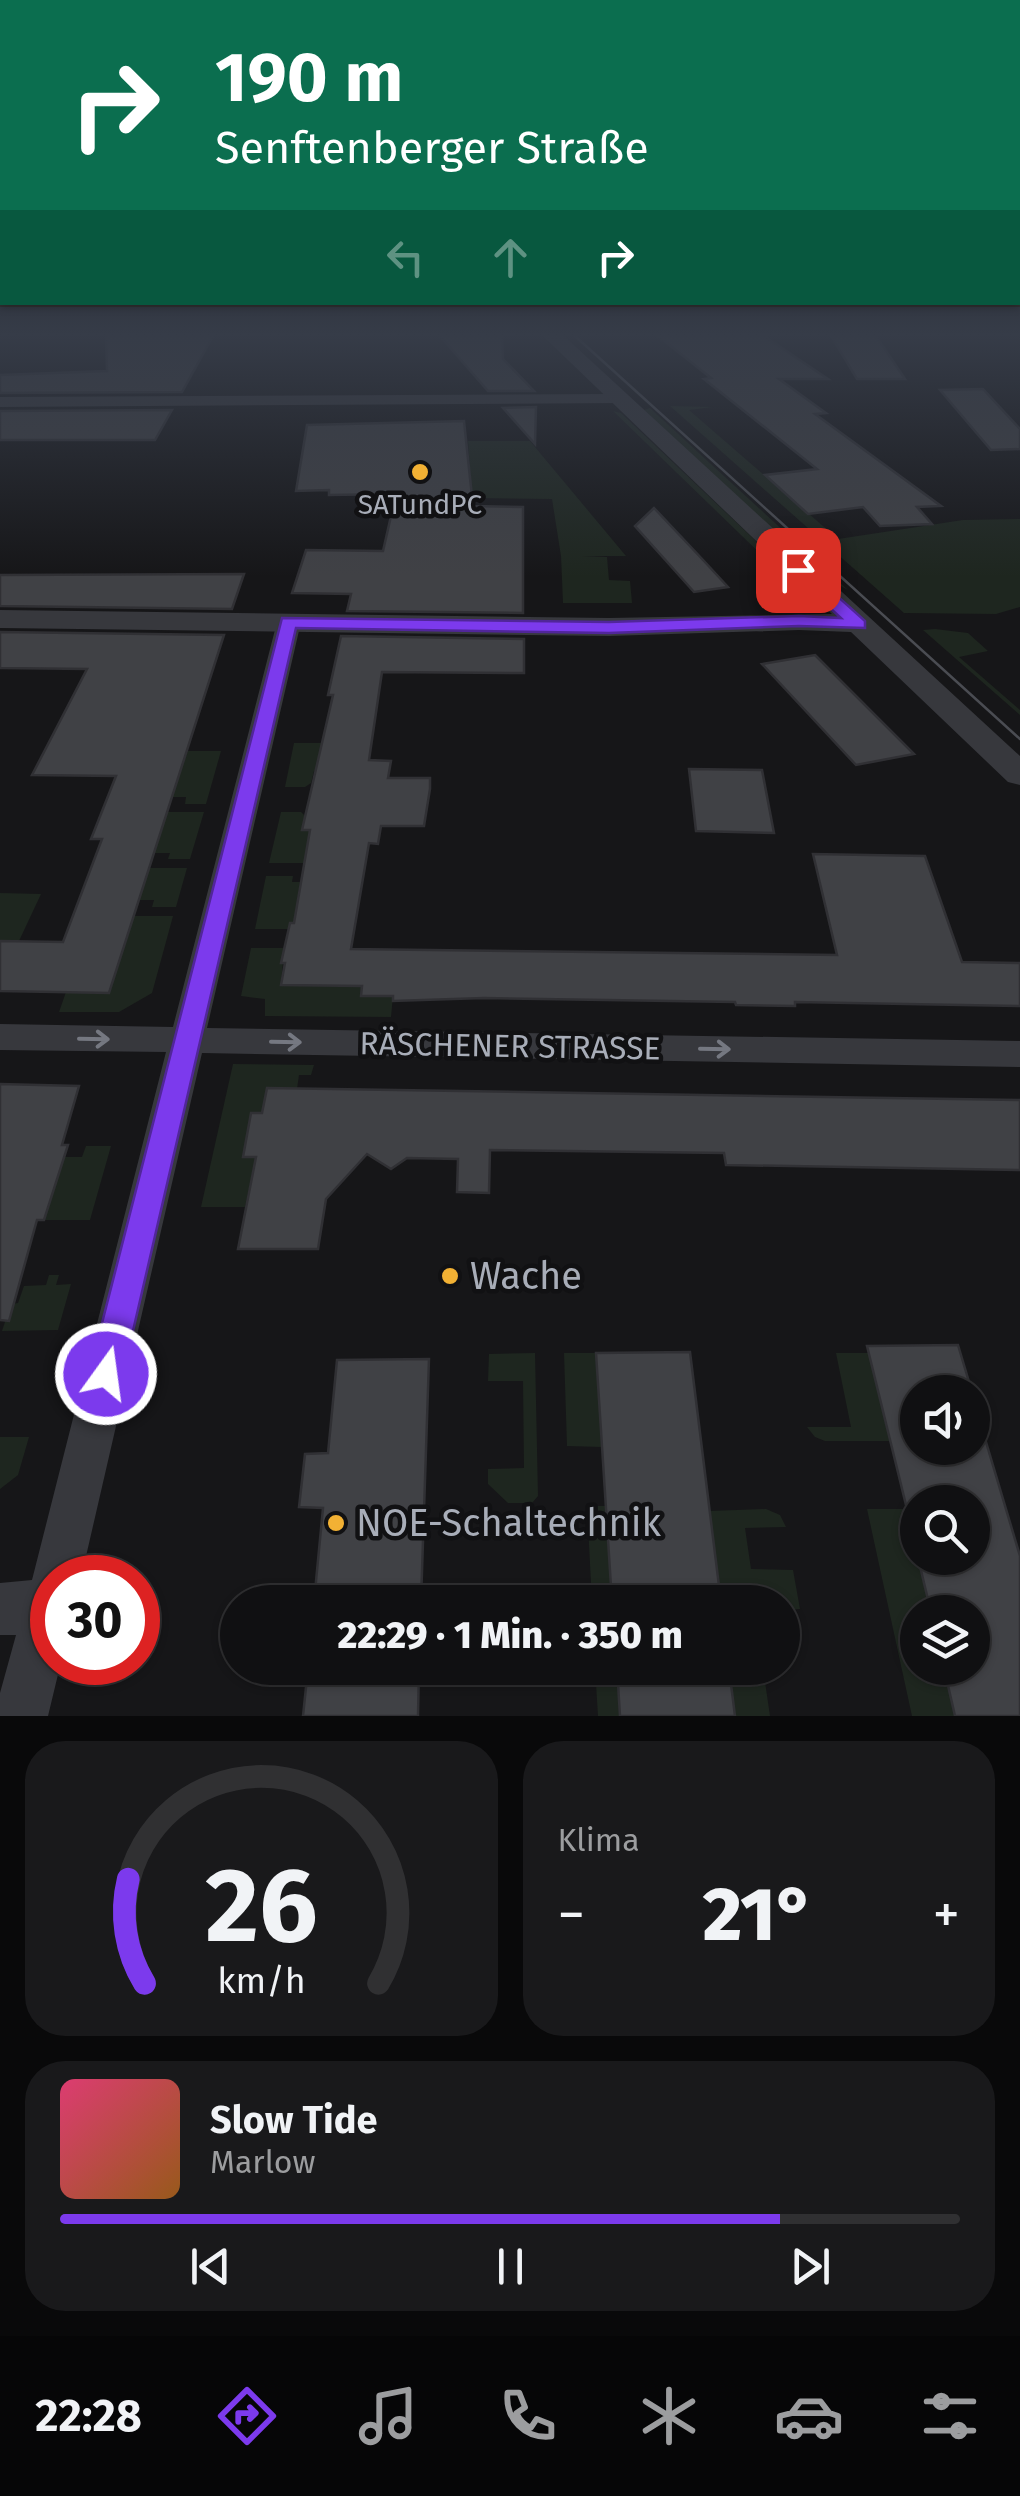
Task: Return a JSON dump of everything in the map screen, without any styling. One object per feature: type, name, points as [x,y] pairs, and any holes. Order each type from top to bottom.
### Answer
[{"type":"street","points":[[625,416],[1020,775]]},
{"type":"street","points":[[0,619],[609,627],[799,621],[858,624]]},
{"type":"street","points":[[50,1555],[188,1040],[288,622]]},
{"type":"street","name":"RÄSCHENER STRASSE","points":[[0,1037],[1020,1054]]},
{"type":"street","points":[[21,1716],[30,1656]]},
{"type":"shaded area","points":[[618,416],[624,416],[799,582],[803,595]]},
{"type":"shaded area","points":[[651,416],[659,416],[848,590],[823,576]]},
{"type":"shaded area","points":[[681,416],[696,416],[838,539],[963,520],[1020,519],[1020,607],[996,614],[904,613]]},
{"type":"shaded area","points":[[468,441],[530,441],[626,556],[582,556],[607,557],[609,580],[630,581],[632,603],[563,603],[552,499],[472,498]]},
{"type":"shaded area","points":[[923,630],[968,633],[988,651],[959,657],[1020,710],[1020,715]]},
{"type":"shaded area","points":[[294,743],[324,743],[319,770],[314,771],[311,783],[305,787],[285,787]]},
{"type":"shaded area","points":[[188,751],[221,751],[206,804],[185,804],[186,797],[170,797]]},
{"type":"shaded area","points":[[165,812],[204,812],[190,859],[168,859],[170,853],[152,853]]},
{"type":"shaded area","points":[[281,812],[301,812],[305,816],[303,830],[310,830],[304,863],[269,863]]},
{"type":"shaded area","points":[[147,868],[187,868],[176,907],[152,907],[154,900],[138,900]]},
{"type":"shaded area","points":[[266,876],[293,876],[292,882],[300,882],[294,923],[288,929],[255,929]]},
{"type":"shaded area","points":[[0,893],[41,894],[19,941],[0,941]]},
{"type":"shaded area","points":[[132,916],[173,916],[152,993],[119,1012],[59,1012],[66,992],[109,993]]},
{"type":"shaded area","points":[[251,948],[284,948],[281,985],[362,986],[362,996],[393,996],[391,1017],[265,1016],[265,999],[241,996]]},
{"type":"shaded area","points":[[233,1064],[314,1065],[311,1075],[299,1075],[297,1089],[266,1093],[262,1113],[251,1113],[243,1156],[256,1157],[245,1207],[201,1207]]},
{"type":"shaded area","points":[[86,1146],[111,1146],[90,1220],[44,1220],[64,1157],[82,1157]]},
{"type":"shaded area","points":[[49,1275],[59,1275],[56,1285],[71,1284],[58,1330],[2,1331],[11,1304],[18,1303],[24,1286],[46,1285]]},
{"type":"shaded area","points":[[535,1353],[538,1496],[532,1503],[508,1503],[488,1484],[488,1469],[524,1468],[523,1381],[488,1381],[489,1354]]},
{"type":"shaded area","points":[[564,1353],[596,1353],[602,1447],[567,1446]]},
{"type":"shaded area","points":[[836,1353],[869,1353],[890,1441],[825,1441],[807,1427],[851,1427]]},
{"type":"shaded area","points":[[0,1437],[29,1437],[18,1475],[0,1489]]},
{"type":"shaded area","points":[[587,1506],[606,1506],[611,1585],[591,1585]]},
{"type":"shaded area","points":[[766,1509],[780,1515],[786,1527],[745,1528],[751,1569],[793,1570],[796,1585],[719,1585],[709,1511]]},
{"type":"shaded area","points":[[867,1509],[900,1509],[900,1575],[922,1575],[927,1595],[900,1595],[900,1661]]},
{"type":"shaded area","points":[[596,1685],[618,1685],[620,1716],[598,1716]]},
{"type":"shaded area","points":[[731,1685],[765,1685],[770,1716],[735,1716]]},
{"type":"shaded area","points":[[905,1685],[948,1685],[955,1716],[912,1716]]},
{"type":"building","points":[[0,416],[169,416],[155,440],[0,440]]},
{"type":"building","points":[[510,416],[536,416],[535,444]]},
{"type":"building","points":[[751,416],[818,416],[941,506],[917,507],[932,524],[880,526],[863,507],[808,514],[765,475],[817,469]]},
{"type":"building","points":[[962,416],[1008,416],[1020,429],[1020,449],[991,450]]},
{"type":"building","points":[[464,421],[473,506],[523,507],[523,613],[347,611],[351,594],[292,593],[306,550],[383,551],[396,494],[329,495],[329,490],[296,491],[307,425]]},
{"type":"building","points":[[654,508],[728,587],[694,592],[635,526]]},
{"type":"building","points":[[244,574],[232,609],[0,606],[0,575]]},
{"type":"building","points":[[0,632],[224,635],[109,993],[0,991],[0,941],[63,942],[102,839],[91,839],[116,776],[32,775],[87,669],[0,668]]},
{"type":"building","points":[[341,636],[524,639],[524,673],[382,672],[369,760],[391,761],[388,778],[430,778],[430,789],[424,826],[381,826],[378,844],[369,843],[351,949],[837,955],[813,854],[925,856],[962,962],[1020,963],[1020,1006],[795,1002],[795,1006],[484,998],[393,1001],[393,996],[361,996],[362,986],[281,985],[285,963],[281,963],[290,923],[294,923],[310,830],[302,830],[333,695],[328,695]]},
{"type":"building","points":[[815,655],[914,754],[856,765],[762,664]]},
{"type":"building","points":[[689,769],[762,770],[774,833],[696,831]]},
{"type":"building","points":[[0,1084],[79,1086],[62,1145],[68,1145],[44,1220],[37,1220],[9,1321],[0,1320]]},
{"type":"building","points":[[267,1088],[1020,1100],[1020,1170],[726,1165],[724,1153],[490,1150],[489,1193],[457,1192],[458,1159],[407,1158],[391,1169],[367,1154],[326,1199],[318,1249],[238,1249],[256,1157],[243,1157],[251,1113],[262,1113]]},
{"type":"building","points":[[958,1345],[967,1375],[900,1375],[900,1465],[990,1465],[990,1455],[1020,1556],[1020,1716],[955,1716],[948,1685],[990,1685],[990,1595],[927,1595],[922,1575],[990,1575],[990,1485],[901,1485],[867,1346]]},
{"type":"building","points":[[690,1352],[719,1585],[611,1585],[596,1353]]},
{"type":"building","points":[[429,1359],[422,1585],[316,1585],[323,1508],[299,1507],[305,1454],[328,1453],[337,1360]]},
{"type":"building","points":[[306,1685],[419,1685],[418,1716],[303,1716]]},
{"type":"building","points":[[618,1685],[731,1685],[735,1716],[620,1716]]},
{"type":"tram line","points":[[663,416],[1020,739]]},
{"type":"place","name":"SATundPC","points":[[420,472]]},
{"type":"place","name":"Wache","points":[[450,1276]]},
{"type":"place","name":"NOE-Schaltechnik","points":[[336,1523]]},
{"type":"route","points":[[106,1374],[288,622],[609,627],[799,621],[858,624],[798,570]]}]
